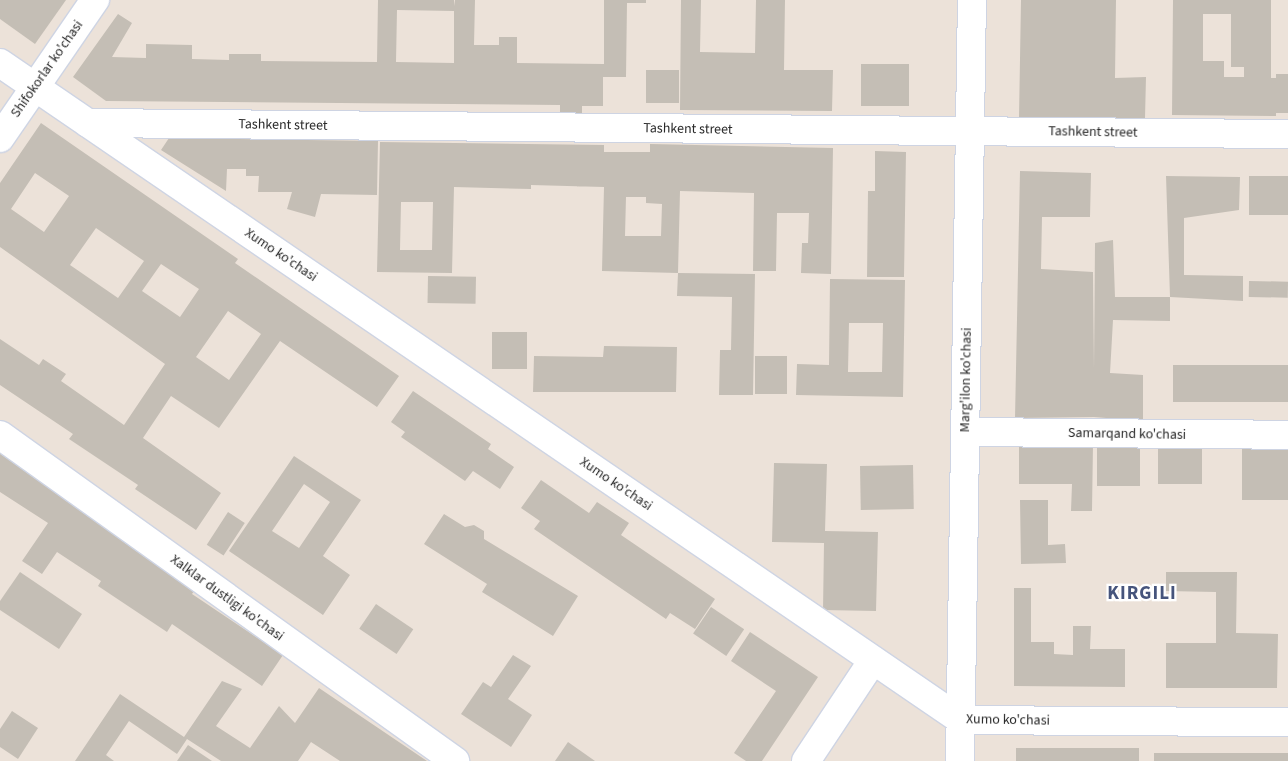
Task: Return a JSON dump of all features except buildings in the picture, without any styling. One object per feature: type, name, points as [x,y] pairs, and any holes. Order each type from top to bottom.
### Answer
[{"type":"street","name":"Shifokorlar ko'chasi","points":[[0,138],[95,0]]},
{"type":"street","name":"Marg'ilon ko'chasi","points":[[960,761],[972,0]]},
{"type":"street","name":"Xumo ko'chasi","points":[[0,63],[961,720],[1288,722]]},
{"type":"street","name":"Tashkent street","points":[[88,123],[1288,134]]},
{"type":"street","name":"Samarqand ko'chasi","points":[[965,432],[1288,435]]},
{"type":"street","name":"Xalklar dustligi ko'chasi","points":[[0,435],[455,761]]},
{"type":"street","points":[[806,761],[873,660]]},
{"type":"district","name":"KIRGILI","points":[[1142,594]]}]
